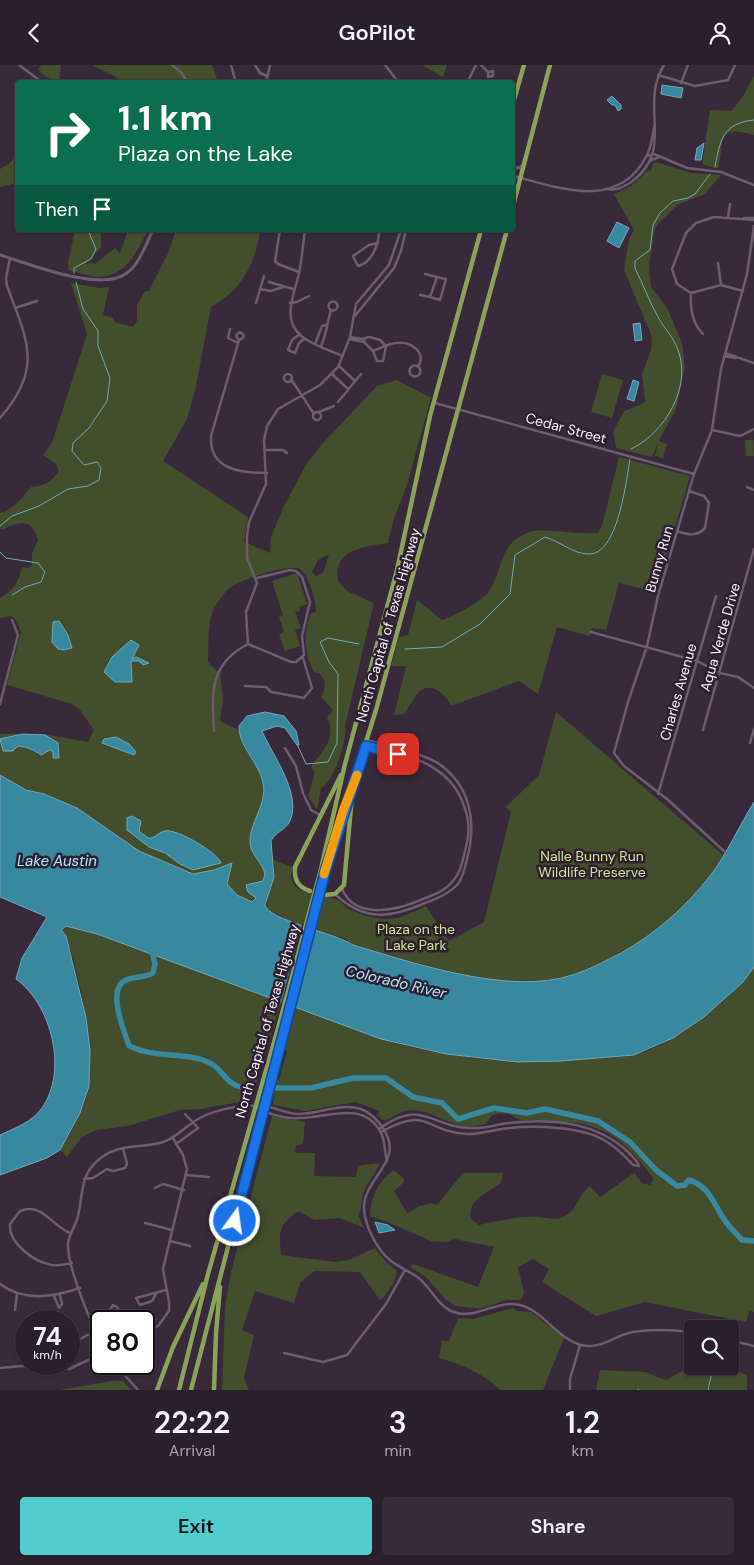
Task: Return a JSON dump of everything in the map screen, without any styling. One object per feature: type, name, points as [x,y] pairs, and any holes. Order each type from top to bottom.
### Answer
[{"type":"highway","points":[[515,96],[524,65]]},
{"type":"highway","points":[[516,199],[550,65]]},
{"type":"highway","name":"North Capital of Texas Highway","points":[[191,1390],[264,1109],[283,1021],[323,871],[345,764],[397,570],[434,403],[481,232]]},
{"type":"highway","name":"North Capital of Texas Highway","points":[[323,871],[366,746],[460,408],[506,232]]},
{"type":"highway","points":[[310,891],[303,889],[296,880],[295,867],[345,764]]},
{"type":"highway","points":[[323,895],[334,894],[342,889],[345,880],[347,834],[354,785]]},
{"type":"highway","name":"North Capital of Texas Highway","points":[[179,1390],[208,1274],[254,1106],[283,1021]]},
{"type":"highway","points":[[214,1389],[216,1333],[222,1273]]},
{"type":"highway","points":[[157,1390],[173,1347],[208,1274]]},
{"type":"street","points":[[19,65],[39,80]]},
{"type":"street","points":[[172,65],[181,72],[186,80]]},
{"type":"street","points":[[231,65],[235,80]]},
{"type":"street","points":[[255,65],[260,73],[267,76]]},
{"type":"street","points":[[266,80],[270,65]]},
{"type":"street","points":[[386,65],[398,80]]},
{"type":"street","points":[[469,80],[470,72],[476,65]]},
{"type":"street","points":[[481,65],[488,72]]},
{"type":"street","points":[[515,177],[582,192],[613,190],[628,184],[648,162],[652,154],[657,134],[653,95],[658,75],[664,65]]},
{"type":"street","points":[[681,83],[688,65]]},
{"type":"street","points":[[658,75],[681,83],[695,85],[728,80],[735,65]]},
{"type":"street","points":[[608,189],[632,176],[647,156],[655,124]]},
{"type":"street","points":[[647,156],[652,154],[687,168],[721,173],[754,185]]},
{"type":"street","points":[[648,162],[659,157]]},
{"type":"street","points":[[515,167],[519,168],[525,162]]},
{"type":"street","points":[[515,187],[516,199]]},
{"type":"street","points":[[728,217],[730,203]]},
{"type":"street","points":[[742,291],[721,285],[691,293],[679,288],[672,273],[686,233],[703,219],[728,217],[754,219]]},
{"type":"street","name":"Bunny Run","points":[[725,852],[624,765],[614,753],[628,702],[647,647],[658,596],[688,491],[712,430],[724,355],[742,291],[754,227]]},
{"type":"street","points":[[0,255],[86,279],[105,281],[118,278],[133,267],[152,232]]},
{"type":"street","points":[[280,232],[275,261],[299,272]]},
{"type":"street","points":[[305,232],[299,272],[290,303],[291,318],[304,339],[343,356]]},
{"type":"street","points":[[378,243],[369,245],[352,256],[358,266],[369,259],[378,243],[379,232]]},
{"type":"street","points":[[248,644],[246,612],[257,589],[257,578],[247,558],[247,536],[252,514],[265,490],[267,473],[264,436],[274,413],[332,374],[343,356],[359,300],[379,279],[395,252],[400,232]]},
{"type":"street","points":[[354,318],[368,298],[384,283],[401,251],[406,232]]},
{"type":"street","points":[[0,418],[21,387],[29,367],[28,343],[6,278],[10,258]]},
{"type":"street","points":[[718,263],[721,285]]},
{"type":"street","points":[[420,295],[440,300],[446,279],[425,274]]},
{"type":"street","points":[[256,303],[264,276]]},
{"type":"street","points":[[430,297],[438,277]]},
{"type":"street","points":[[379,279],[384,283]]},
{"type":"street","points":[[268,282],[293,289]]},
{"type":"street","points":[[260,289],[271,291],[284,286]]},
{"type":"street","points":[[691,293],[692,314],[698,329],[703,334]]},
{"type":"street","points":[[290,303],[310,296]]},
{"type":"street","points":[[15,308],[37,301]]},
{"type":"street","points":[[321,347],[327,332],[326,325],[331,310]]},
{"type":"street","points":[[315,344],[322,326],[326,325]]},
{"type":"street","points":[[230,329],[228,337],[231,341],[238,342],[211,436],[212,447],[218,459],[235,471],[267,473]]},
{"type":"street","points":[[300,334],[292,340],[288,350],[295,353],[299,343],[304,339]]},
{"type":"street","points":[[364,341],[370,337],[376,337],[386,346]]},
{"type":"street","points":[[349,338],[364,341],[373,351],[377,361],[382,361],[386,346]]},
{"type":"street","points":[[373,351],[398,343],[416,348],[421,356],[418,367],[420,374],[415,377],[411,375],[410,368],[418,367]]},
{"type":"street","points":[[724,355],[754,363]]},
{"type":"street","points":[[338,365],[354,380]]},
{"type":"street","points":[[332,374],[348,389]]},
{"type":"street","points":[[338,402],[354,380],[361,374]]},
{"type":"street","points":[[291,379],[316,413],[334,407]]},
{"type":"street","name":"Cedar Street","points":[[434,403],[460,408],[694,474]]},
{"type":"street","points":[[712,430],[740,436],[754,429]]},
{"type":"street","points":[[265,450],[283,450],[287,453]]},
{"type":"street","points":[[747,487],[754,490]]},
{"type":"street","points":[[677,531],[689,535],[696,534],[704,528],[709,503],[704,496],[688,491]]},
{"type":"street","name":"Aqua Verde Drive","points":[[703,730],[754,549]]},
{"type":"street","points":[[245,686],[266,687],[271,692],[304,698],[312,688],[302,658],[302,636],[310,602],[302,577],[296,571],[290,570],[257,578]]},
{"type":"street","name":"Charles Avenue","points":[[658,793],[716,597]]},
{"type":"street","points":[[0,704],[18,635],[12,620]]},
{"type":"street","points":[[591,632],[697,661],[720,673],[738,677],[754,688]]},
{"type":"street","points":[[248,644],[282,660],[296,662],[302,658]]},
{"type":"street","points":[[214,731],[214,679],[227,658],[248,644]]},
{"type":"street","points":[[750,743],[754,729]]},
{"type":"street","points":[[342,889],[351,902],[384,911],[398,909],[446,889],[457,877],[472,839],[473,822],[463,790],[447,770],[420,755],[367,740]]},
{"type":"street","points":[[334,894],[349,907],[382,916],[401,913],[438,898],[459,882],[468,850],[469,825],[459,793],[446,775],[418,760],[366,746]]},
{"type":"street","points":[[285,748],[296,767],[311,810],[321,816]]},
{"type":"street","points":[[418,760],[420,755]]},
{"type":"street","points":[[459,793],[463,790]]},
{"type":"street","points":[[436,894],[438,898]]},
{"type":"street","points":[[90,1317],[68,1250],[70,1233],[78,1217],[84,1179],[90,1168],[106,1154],[123,1148],[152,1145],[172,1138],[206,1115],[254,1106],[297,1119],[339,1112],[360,1114],[380,1130],[387,1161]]},
{"type":"street","points":[[264,1109],[299,1114],[338,1107],[364,1111],[376,1119],[385,1130],[390,1149],[387,1161],[367,1194],[364,1207],[365,1217],[379,1248],[390,1261],[417,1276],[441,1304],[450,1310],[472,1314],[504,1305],[519,1305],[529,1308],[567,1338],[580,1345],[596,1346],[630,1332],[684,1332]]},
{"type":"street","points":[[338,1107],[339,1112]]},
{"type":"street","points":[[176,1143],[198,1128],[185,1114]]},
{"type":"street","points":[[416,1114],[466,1128],[482,1128],[515,1122],[565,1124],[593,1129],[607,1135],[620,1144],[637,1161],[639,1166],[634,1165],[603,1139],[593,1135],[559,1129],[512,1127],[478,1133],[462,1133],[414,1119],[403,1121],[385,1130],[380,1130],[382,1126],[397,1117],[416,1114]]},
{"type":"street","points":[[155,1329],[166,1317],[169,1307],[163,1269],[184,1190],[186,1175],[185,1161],[172,1138]]},
{"type":"street","points":[[84,1179],[94,1178],[107,1169],[113,1171],[125,1169],[127,1164],[123,1148]]},
{"type":"street","points":[[186,1175],[209,1177]]},
{"type":"street","points":[[155,1188],[163,1184],[184,1190]]},
{"type":"street","points":[[70,1233],[59,1229],[45,1214],[34,1208],[20,1211],[10,1224],[11,1236],[14,1241],[37,1259],[52,1265],[72,1263]]},
{"type":"street","points":[[145,1223],[172,1230]]},
{"type":"street","points":[[170,1241],[190,1246]]},
{"type":"street","points":[[284,1353],[323,1362],[347,1355],[386,1304],[405,1270]]},
{"type":"street","points":[[0,1284],[18,1294],[54,1296],[80,1288]]},
{"type":"street","points":[[157,1292],[152,1301],[140,1305],[136,1299],[136,1298],[157,1292],[166,1290]]},
{"type":"street","points":[[15,1309],[18,1294]]},
{"type":"street","points":[[54,1296],[57,1307],[61,1307],[60,1295]]},
{"type":"street","points":[[110,1310],[113,1305],[118,1310]]},
{"type":"street","points":[[739,1342],[754,1346]]},
{"type":"street","points":[[570,1390],[570,1379],[580,1345]]},
{"type":"street","points":[[0,1368],[15,1367]]},
{"type":"street","points":[[125,1375],[138,1390]]},
{"type":"green space","points":[[41,65],[61,65],[59,80],[46,77],[38,69]]},
{"type":"green space","points":[[92,65],[212,65],[217,80],[118,80],[116,77]]},
{"type":"green space","points":[[422,65],[447,65],[443,77]]},
{"type":"green space","points":[[754,76],[754,135],[733,131],[728,133],[722,142],[718,169],[702,164],[710,110],[731,111],[742,98]]},
{"type":"green space","points":[[15,156],[15,183],[0,187],[0,169],[9,164]]},
{"type":"green space","points":[[656,162],[691,173],[721,175],[705,194],[677,205],[657,225],[654,232],[649,267],[651,287],[667,308],[682,343],[685,368],[676,409],[659,441],[667,444],[663,458],[655,456],[658,443],[652,457],[616,448],[613,432],[624,411],[645,401],[642,374],[651,350],[652,337],[624,270],[629,239],[634,230],[614,194],[631,186],[648,170],[650,172],[653,166],[651,165]]},
{"type":"green space","points":[[75,232],[101,232],[101,247],[85,265],[91,262],[95,264],[115,248],[120,253],[127,232],[147,232],[130,261],[109,276],[89,276],[69,270],[68,263]]},
{"type":"green space","points":[[175,232],[260,232],[255,254],[245,275],[231,293],[211,307],[195,391],[187,419],[163,461],[248,517],[244,542],[270,553],[271,537],[283,508],[306,465],[321,445],[377,386],[397,380],[431,398],[407,485],[394,518],[388,543],[360,548],[345,556],[340,562],[338,581],[347,591],[374,603],[345,726],[342,750],[331,778],[321,788],[317,810],[308,796],[315,773],[311,767],[327,744],[331,732],[327,718],[333,710],[321,697],[325,687],[324,681],[319,673],[314,672],[308,658],[306,635],[308,620],[311,613],[316,612],[315,601],[306,576],[299,569],[293,568],[274,571],[243,581],[228,590],[212,613],[209,631],[208,662],[220,674],[223,699],[220,721],[239,730],[247,753],[259,770],[264,786],[262,801],[252,828],[250,842],[252,851],[265,872],[265,877],[261,882],[248,884],[256,897],[251,902],[237,895],[227,884],[227,875],[232,866],[231,863],[214,870],[193,874],[139,851],[77,808],[44,794],[26,790],[0,775],[0,734],[44,734],[88,742],[94,730],[80,710],[72,704],[7,685],[21,632],[15,619],[11,616],[0,618],[0,598],[15,585],[22,567],[28,568],[32,565],[32,553],[38,540],[32,527],[28,524],[19,523],[2,530],[0,528],[0,513],[13,507],[31,487],[47,483],[59,471],[56,464],[43,455],[52,443],[87,334],[71,283],[100,288],[109,287],[103,315],[113,318],[115,322],[133,327],[137,321],[137,305],[145,291],[149,291],[168,253]],"holes":[[[329,554],[323,573],[316,576],[312,572],[318,560]]]},
{"type":"green space","points":[[602,374],[623,380],[612,418],[591,412]]},
{"type":"green space","points":[[745,440],[753,440],[754,456],[746,456]]},
{"type":"green space","points":[[619,457],[690,476],[656,592],[619,583],[606,630],[592,628],[590,636],[557,627],[538,694],[519,681],[451,706],[439,691],[425,688],[418,693],[404,714],[394,715],[406,666],[391,666],[399,637],[408,635],[417,600],[442,620],[481,599],[490,590],[508,548],[522,536],[538,530],[598,533],[602,526]]},
{"type":"green space","points":[[297,573],[307,604],[299,607],[300,611],[295,612],[301,628],[295,630],[300,646],[285,651],[279,634],[284,632],[279,617],[283,615],[272,581]]},
{"type":"green space","name":"Nalle Bunny Run Wildlife Preserve","points":[[556,712],[723,855],[702,884],[679,910],[639,942],[598,965],[572,975],[547,980],[520,982],[462,975],[404,960],[353,945],[345,939],[299,926],[266,908],[275,868],[273,860],[293,867],[291,876],[297,888],[340,901],[347,908],[356,912],[381,919],[390,919],[406,915],[426,906],[449,941],[484,922],[511,812],[506,807],[539,775]]},
{"type":"green space","points":[[66,926],[97,934],[281,1002],[251,1100],[201,1109],[180,1110],[128,1126],[96,1130],[81,1138],[67,1157],[60,1150],[84,1104],[89,1087],[90,1053],[79,982],[67,942],[61,930]]},
{"type":"green space","points":[[754,967],[754,1312],[749,1311],[746,1322],[645,1302],[596,1316],[542,1282],[549,1269],[533,1259],[518,1267],[524,1293],[521,1300],[506,1300],[480,1309],[456,1306],[445,1299],[426,1277],[410,1267],[413,1264],[478,1287],[494,1247],[455,1239],[446,1242],[431,1241],[370,1216],[376,1190],[394,1170],[404,1179],[403,1183],[394,1191],[407,1213],[420,1206],[432,1203],[437,1205],[463,1173],[503,1173],[501,1183],[480,1197],[472,1207],[470,1212],[471,1219],[479,1225],[523,1217],[562,1218],[570,1213],[590,1186],[600,1197],[634,1173],[642,1183],[650,1185],[654,1179],[639,1160],[611,1135],[582,1124],[522,1120],[504,1114],[492,1115],[486,1124],[466,1126],[413,1110],[403,1112],[384,1121],[377,1115],[380,1111],[355,1102],[305,1111],[273,1105],[276,1079],[279,1080],[287,1051],[283,1050],[296,1006],[381,1039],[433,1052],[512,1061],[623,1057],[649,1050],[683,1032],[716,1007],[744,980]]},
{"type":"green space","points":[[272,1116],[305,1122],[303,1144],[297,1145],[295,1149],[296,1153],[315,1153],[314,1176],[356,1177],[358,1166],[377,1163],[379,1165],[364,1191],[358,1215],[364,1228],[340,1218],[314,1220],[298,1211],[283,1225],[281,1230],[281,1255],[335,1262],[349,1260],[375,1248],[387,1263],[397,1271],[391,1287],[380,1300],[360,1272],[314,1271],[300,1283],[294,1303],[255,1291],[242,1330],[254,1335],[244,1378],[249,1390],[222,1390],[225,1307],[231,1272]]},
{"type":"green space","points":[[513,1308],[516,1311],[531,1312],[564,1338],[543,1390],[501,1390],[472,1370],[439,1358],[442,1341],[449,1341],[458,1318],[473,1319]]},
{"type":"green space","points":[[684,1369],[684,1375],[739,1375],[739,1372],[747,1375],[747,1390],[596,1390],[600,1370],[645,1372],[666,1380]]},
{"type":"green space","points":[[112,1381],[123,1381],[131,1390],[59,1390]]},
{"type":"water","points":[[662,85],[683,88],[681,98],[661,94]]},
{"type":"water","points":[[612,96],[621,105],[621,109],[618,111],[615,105],[612,105],[607,100]]},
{"type":"water","points":[[704,143],[701,160],[695,160],[697,148]]},
{"type":"water","points":[[617,222],[629,228],[619,248],[607,241]]},
{"type":"water","points":[[640,323],[642,340],[635,341],[633,324]]},
{"type":"water","points":[[633,380],[639,382],[634,401],[627,399]]},
{"type":"water","points":[[59,621],[68,635],[72,648],[58,649],[52,642],[53,622]]},
{"type":"water","points":[[131,640],[139,645],[132,659],[136,657],[149,663],[143,665],[139,661],[131,661],[132,682],[115,682],[104,672],[112,657]]},
{"type":"water","name":"Lake Austin","points":[[265,712],[284,716],[296,731],[299,745],[297,745],[285,728],[277,726],[262,731],[285,775],[293,810],[286,827],[275,835],[271,841],[274,877],[265,905],[269,911],[278,916],[353,945],[462,975],[520,982],[548,980],[572,975],[585,971],[621,953],[658,929],[679,910],[699,889],[715,868],[754,802],[754,967],[743,982],[704,1017],[673,1038],[634,1055],[561,1061],[518,1062],[446,1054],[381,1039],[97,934],[66,926],[61,930],[66,936],[86,1018],[90,1051],[89,1086],[80,1113],[60,1150],[47,1158],[0,1175],[0,1135],[28,1121],[42,1108],[50,1093],[54,1076],[55,1058],[47,1021],[29,990],[16,979],[22,958],[47,917],[0,897],[0,775],[26,790],[44,794],[77,808],[139,851],[193,874],[214,870],[232,863],[227,884],[237,895],[252,902],[256,898],[248,892],[246,885],[263,881],[265,874],[252,851],[250,843],[252,828],[264,791],[261,775],[242,741],[239,726],[247,716]]},
{"type":"water","points":[[22,734],[45,735],[58,743],[59,758],[53,758],[53,752],[50,750],[41,755],[31,749],[18,746],[13,751],[3,751],[0,739]]},
{"type":"water","points":[[116,737],[129,744],[136,752],[134,755],[102,743],[104,739]]},
{"type":"water","points":[[132,816],[141,821],[139,831],[148,838],[165,831],[179,833],[206,848],[221,863],[193,870],[180,864],[165,853],[149,847],[127,830],[127,818]]},
{"type":"water","points":[[375,1222],[388,1225],[395,1230],[379,1233]]},
{"type":"pier","points":[[302,924],[314,927],[292,1008],[281,1004]]},
{"type":"waterway","points":[[715,167],[721,141],[729,129],[744,122],[754,120]]},
{"type":"waterway","points":[[631,449],[655,432],[665,420],[678,393],[681,379],[681,364],[678,350],[652,305],[635,268],[635,261],[650,250],[653,225],[660,213],[673,201],[688,198],[695,194],[710,174]]},
{"type":"waterway","points":[[74,273],[74,268],[91,259],[96,249],[89,232]]},
{"type":"waterway","points":[[0,526],[12,516],[39,506],[68,489],[88,486],[99,480],[101,468],[97,462],[84,465],[72,451],[73,443],[89,428],[107,401],[110,378],[98,346],[98,331],[83,309],[76,282]]},
{"type":"waterway","points":[[405,649],[442,647],[480,624],[510,594],[515,555],[545,537],[572,550],[583,553],[588,554],[598,551],[607,543],[619,515],[630,459]]},
{"type":"waterway","points":[[0,552],[6,558],[38,563],[45,572],[41,582],[25,587],[12,595]]},
{"type":"waterway","points":[[297,744],[306,764],[328,762],[337,743],[338,674],[329,662],[320,642],[328,638],[359,644]]},
{"type":"waterway","points":[[152,951],[155,964],[153,973],[126,980],[120,985],[117,992],[118,1010],[129,1046],[139,1050],[208,1062],[217,1068],[231,1083],[241,1087]]},
{"type":"waterway","points":[[276,1088],[311,1088],[353,1078],[386,1078],[413,1097],[442,1103],[458,1119],[494,1108],[527,1113],[545,1109],[598,1121],[630,1142],[656,1170],[677,1186],[685,1185],[689,1180],[701,1186],[710,1196],[726,1222],[742,1240],[754,1241]]},
{"type":"waterway","points":[[708,1390],[711,1375]]},
{"type":"slow traffic","points":[[324,874],[343,811],[357,775]]},
{"type":"route","points":[[235,1221],[285,1022],[343,811],[354,785],[366,746],[398,754]]},
{"type":"park label","name":"Plaza on the Lake Park","points":[[416,938]]},
{"type":"water label","name":"Colorado River","points":[[396,982]]}]
